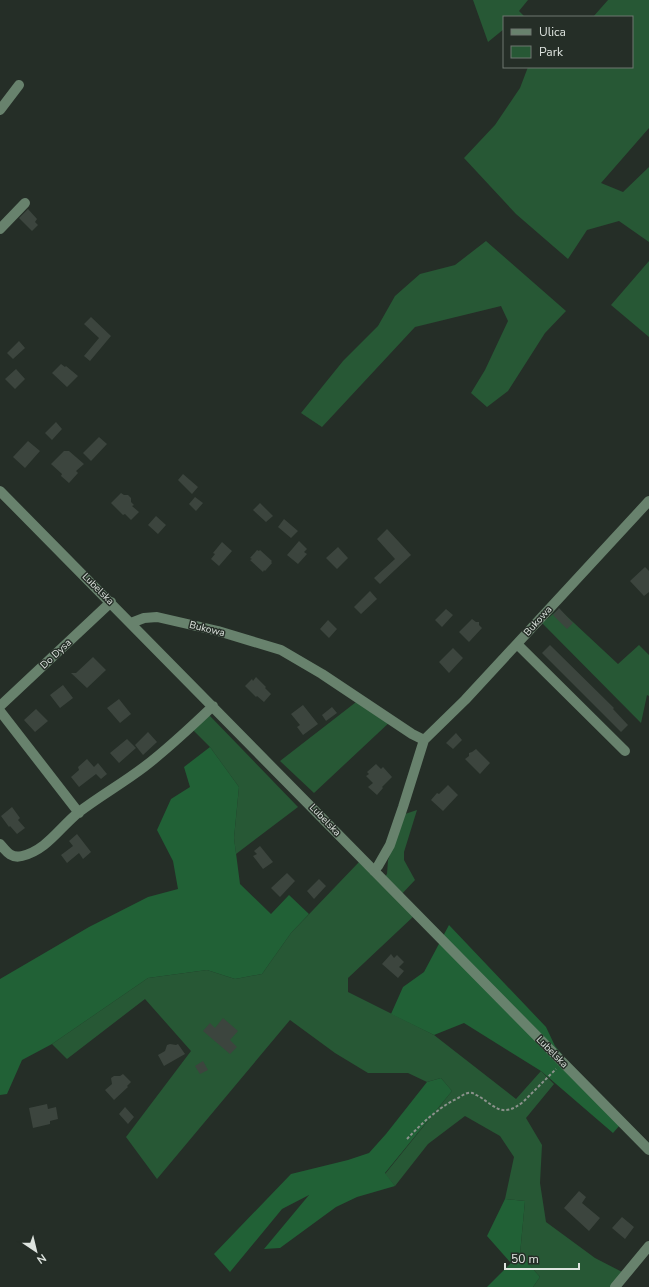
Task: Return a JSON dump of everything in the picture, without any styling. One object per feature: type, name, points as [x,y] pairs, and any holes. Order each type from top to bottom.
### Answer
[{"type":"street","points":[[0,110],[19,85]]},
{"type":"street","points":[[0,229],[25,203]]},
{"type":"street","name":"Lubelska","points":[[0,491],[111,602],[649,1150]]},
{"type":"street","name":"Bukowa","points":[[374,871],[390,845],[424,740],[465,700],[649,500]]},
{"type":"street","name":"Do Dysa","points":[[0,706],[111,602]]},
{"type":"street","name":"Bukowa","points":[[131,623],[144,618],[157,617],[218,631],[281,650],[322,674],[412,734],[424,740]]},
{"type":"street","points":[[517,644],[625,751]]},
{"type":"street","points":[[0,844],[12,857],[21,857],[34,852],[45,845],[79,813],[144,767],[175,742],[213,706]]},
{"type":"street","points":[[0,711],[79,813]]},
{"type":"street","points":[[615,1287],[649,1246]]},
{"type":"path","points":[[407,1139],[421,1124],[439,1110],[469,1093],[474,1093],[499,1109],[504,1111],[510,1110],[518,1106],[532,1094],[563,1063]]},
{"type":"green space","points":[[473,0],[528,0],[519,11],[524,16],[503,16],[503,30],[488,42]]},
{"type":"green space","points":[[608,0],[649,0],[649,128],[601,183],[623,192],[649,167],[649,242],[619,221],[587,230],[568,259],[516,214],[464,158],[495,125],[520,88],[528,68],[633,68],[633,16],[594,16]]},
{"type":"green space","points":[[486,241],[566,311],[545,333],[508,391],[487,407],[471,393],[485,370],[508,321],[501,306],[415,327],[322,427],[301,413],[343,361],[378,326],[395,296],[420,274],[455,265]]},
{"type":"green space","points":[[649,261],[649,337],[611,305]]},
{"type":"green space","points":[[559,609],[618,664],[639,645],[649,655],[649,696],[647,695],[641,723],[542,623]]},
{"type":"green space","points":[[360,699],[392,720],[314,793],[280,761]]},
{"type":"green space","points":[[209,715],[298,807],[236,854],[234,838],[239,787],[210,747],[193,730]]},
{"type":"green space","points":[[210,747],[239,787],[234,838],[240,884],[271,914],[289,895],[309,914],[291,933],[262,974],[235,979],[207,970],[148,978],[52,1044],[22,1060],[7,1094],[0,1095],[0,979],[89,927],[148,897],[178,889],[173,861],[157,830],[171,799],[190,787],[184,767]]},
{"type":"green space","points":[[417,810],[404,852],[404,860],[415,880],[398,898],[415,915],[348,978],[348,992],[434,1035],[516,1099],[541,1071],[554,1084],[526,1118],[542,1145],[540,1183],[546,1222],[595,1258],[626,1274],[615,1287],[533,1287],[540,1277],[520,1254],[525,1201],[505,1199],[514,1157],[500,1136],[465,1116],[428,1144],[395,1186],[385,1174],[452,1091],[441,1078],[427,1082],[408,1073],[368,1073],[335,1053],[290,1020],[157,1179],[126,1137],[191,1051],[145,999],[67,1059],[52,1044],[148,978],[207,970],[235,979],[262,974],[291,933],[359,862],[380,882],[387,874],[388,860],[405,814]]},
{"type":"green space","points":[[449,925],[546,1027],[555,1046],[620,1125],[613,1133],[541,1071],[464,1023],[434,1035],[391,1014],[403,987],[424,972]]},
{"type":"green space","points":[[441,1078],[452,1091],[385,1173],[395,1186],[357,1197],[336,1207],[280,1248],[264,1249],[309,1195],[282,1209],[230,1272],[214,1254],[291,1174],[348,1160],[369,1153],[427,1082]]},
{"type":"green space","points":[[505,1199],[525,1201],[520,1254],[540,1277],[533,1287],[487,1287],[511,1263],[487,1236]]},
{"type":"building","points":[[28,209],[37,219],[35,222],[38,225],[32,231],[19,218]]},
{"type":"building","points":[[91,317],[111,336],[90,361],[84,356],[99,338],[84,324]]},
{"type":"building","points":[[19,341],[25,348],[13,359],[7,353]]},
{"type":"building","points":[[61,364],[65,367],[66,366],[78,376],[67,387],[52,373]]},
{"type":"building","points":[[16,369],[25,379],[15,389],[5,379]]},
{"type":"building","points":[[56,422],[62,429],[52,440],[45,433]]},
{"type":"building","points":[[99,437],[107,444],[91,461],[83,453]]},
{"type":"building","points":[[28,441],[40,451],[25,468],[13,457]]},
{"type":"building","points":[[64,451],[69,451],[84,464],[76,471],[78,473],[69,483],[51,464]]},
{"type":"building","points":[[183,474],[198,487],[192,494],[178,480]]},
{"type":"building","points":[[121,493],[128,495],[131,498],[131,502],[134,505],[132,506],[139,512],[131,520],[125,514],[123,515],[111,503]]},
{"type":"building","points":[[195,497],[203,503],[196,511],[189,504]]},
{"type":"building","points":[[260,503],[273,516],[266,522],[253,510]]},
{"type":"building","points":[[156,516],[166,525],[158,534],[148,525]]},
{"type":"building","points":[[284,519],[298,531],[291,538],[278,527]]},
{"type":"building","points":[[387,529],[411,555],[380,584],[374,578],[395,559],[377,539]]},
{"type":"building","points":[[299,541],[307,549],[304,552],[307,554],[298,564],[287,555]]},
{"type":"building","points":[[222,542],[232,551],[219,566],[211,559],[215,554],[213,553]]},
{"type":"building","points":[[338,547],[348,558],[337,569],[326,558]]},
{"type":"building","points":[[257,550],[260,550],[272,561],[272,563],[263,572],[250,560]]},
{"type":"building","points":[[645,567],[649,571],[649,592],[644,596],[630,581]]},
{"type":"building","points":[[370,591],[377,599],[361,614],[354,607]]},
{"type":"building","points":[[559,608],[573,623],[567,629],[553,615]]},
{"type":"building","points":[[446,609],[453,615],[442,627],[435,620]]},
{"type":"building","points":[[472,619],[479,622],[479,625],[482,628],[469,642],[459,632]]},
{"type":"building","points":[[328,620],[337,629],[329,638],[320,629]]},
{"type":"building","points":[[550,645],[614,708],[613,709],[628,725],[621,732],[542,653]]},
{"type":"building","points":[[453,648],[463,658],[449,673],[439,662]]},
{"type":"building","points":[[93,657],[106,670],[87,688],[71,673],[76,673]]},
{"type":"building","points":[[256,677],[271,694],[264,702],[257,696],[256,697],[245,686]]},
{"type":"building","points":[[63,685],[73,698],[60,708],[50,695]]},
{"type":"building","points":[[119,699],[131,714],[120,723],[107,708]]},
{"type":"building","points":[[303,705],[318,724],[303,735],[297,727],[300,725],[291,714]]},
{"type":"building","points":[[332,707],[337,713],[326,721],[322,715]]},
{"type":"building","points":[[36,709],[48,721],[35,732],[24,720]]},
{"type":"building","points":[[148,732],[157,742],[143,755],[135,745]]},
{"type":"building","points":[[456,733],[462,740],[453,749],[446,743]]},
{"type":"building","points":[[127,739],[136,748],[119,763],[110,753]]},
{"type":"building","points":[[476,749],[490,763],[480,774],[465,759],[469,756],[469,753]]},
{"type":"building","points":[[87,759],[94,767],[98,763],[107,774],[101,779],[96,774],[79,787],[71,777],[79,770],[78,767]]},
{"type":"building","points":[[376,764],[381,769],[383,767],[392,777],[382,787],[383,788],[377,795],[368,787],[373,783],[366,776],[369,774],[367,772]]},
{"type":"building","points":[[448,785],[458,795],[443,811],[431,800],[437,793],[439,794]]},
{"type":"building","points":[[12,807],[20,818],[18,820],[25,828],[17,834],[10,826],[9,827],[1,816]]},
{"type":"building","points":[[77,834],[91,852],[83,859],[79,853],[67,863],[61,855],[73,846],[69,841]]},
{"type":"building","points":[[260,846],[273,862],[263,869],[253,856],[257,854],[254,851]]},
{"type":"building","points":[[287,873],[295,881],[280,897],[271,888]]},
{"type":"building","points":[[319,879],[326,886],[314,899],[307,891]]},
{"type":"building","points":[[391,954],[394,958],[397,955],[404,962],[399,967],[404,971],[398,978],[382,964]]},
{"type":"building","points":[[223,1018],[238,1031],[230,1040],[237,1047],[230,1054],[203,1031],[210,1023],[215,1028]]},
{"type":"building","points":[[178,1044],[185,1054],[164,1066],[158,1055],[165,1051],[167,1045]]},
{"type":"building","points":[[203,1061],[208,1070],[200,1074],[195,1066]]},
{"type":"building","points":[[123,1074],[131,1082],[127,1086],[128,1087],[114,1100],[105,1090],[112,1084],[111,1078]]},
{"type":"building","points":[[47,1104],[48,1109],[56,1107],[58,1119],[50,1121],[50,1124],[33,1128],[29,1108]]},
{"type":"building","points":[[125,1107],[134,1117],[128,1124],[119,1114]]},
{"type":"building","points":[[579,1191],[586,1197],[582,1203],[600,1218],[589,1231],[564,1208]]},
{"type":"building","points":[[622,1217],[634,1227],[625,1239],[612,1228]]}]
